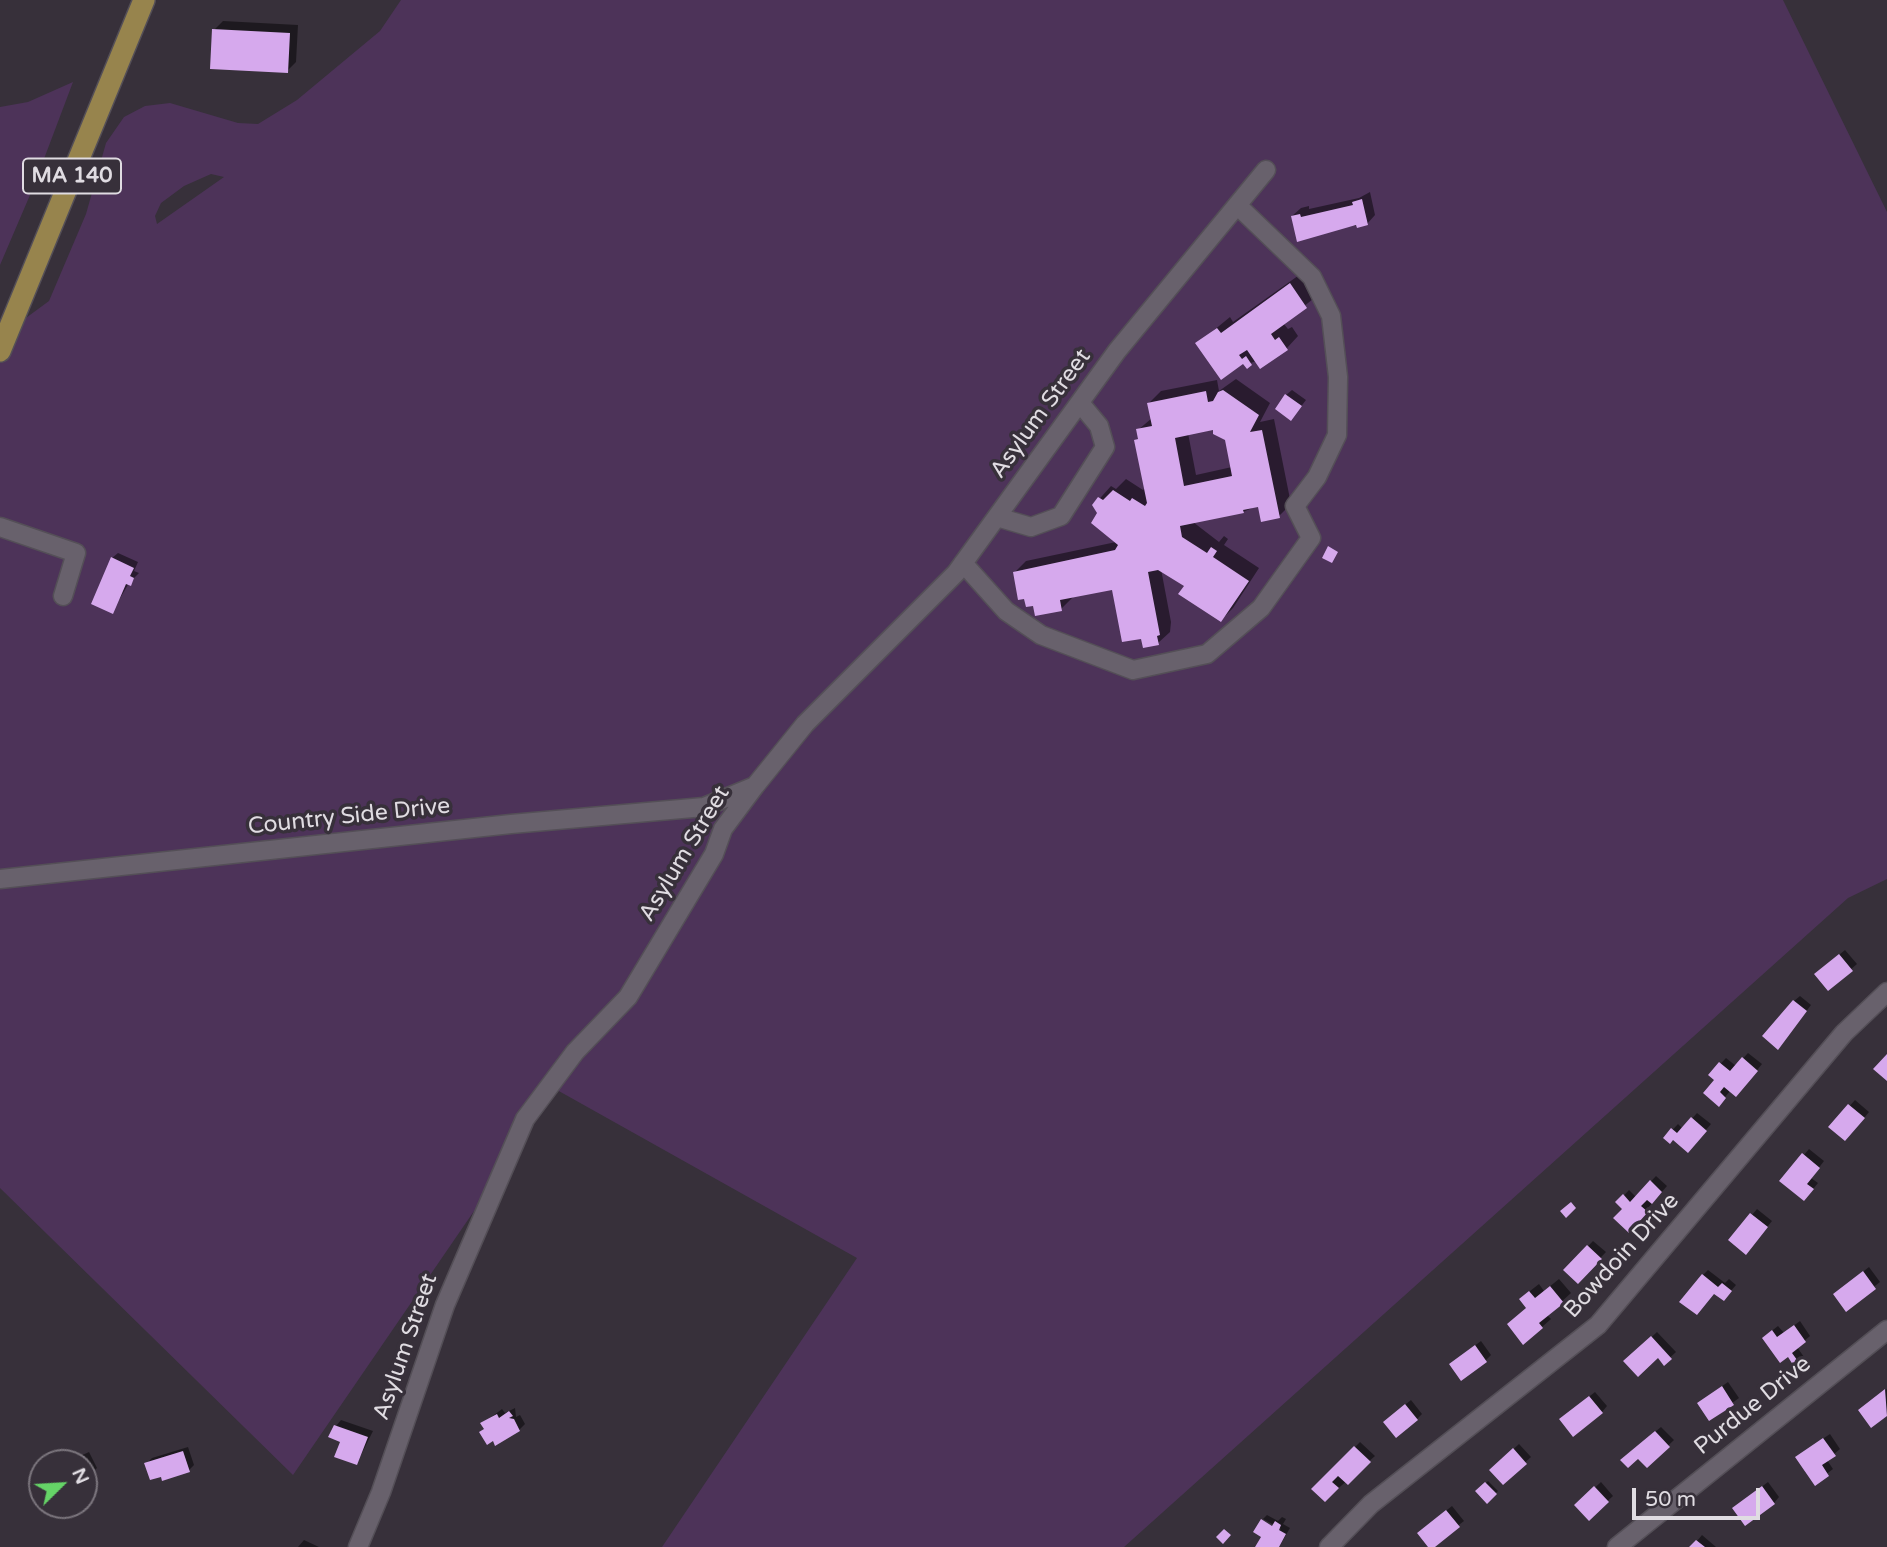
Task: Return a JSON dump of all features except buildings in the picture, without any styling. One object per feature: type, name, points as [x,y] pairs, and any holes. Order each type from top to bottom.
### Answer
[{"type":"main road","name":"MA 140","points":[[0,351],[144,0]]},
{"type":"street","name":"Asylum Street","points":[[358,1547],[381,1492],[445,1305],[525,1119],[575,1052],[628,997],[714,854],[723,829],[755,786],[805,724],[963,563],[1117,351],[1266,170]]},
{"type":"street","points":[[963,563],[1006,611],[1041,635],[1133,670],[1207,654],[1261,608],[1311,538],[1296,506],[1317,477],[1337,435],[1338,377],[1331,316],[1312,276],[1237,205]]},
{"type":"street","points":[[997,517],[1031,527],[1061,516],[1105,447],[1099,426],[1080,403]]},
{"type":"street","points":[[0,527],[76,554],[63,596]]},
{"type":"street","name":"Country Side Drive","points":[[0,879],[511,824],[704,807],[755,786]]},
{"type":"street","points":[[704,807],[714,812],[723,829]]},
{"type":"street","name":"Bowdoin Drive","points":[[1329,1547],[1371,1504],[1598,1325],[1844,1033],[1887,992]]},
{"type":"street","name":"Purdue Drive","points":[[1617,1547],[1887,1330]]},
{"type":"shaded area","points":[[401,0],[1783,0],[1887,212],[1887,879],[1848,898],[1124,1547],[662,1547],[857,1258],[557,1090],[293,1475],[0,1188],[0,337],[49,301],[86,214],[106,143],[124,117],[145,106],[170,103],[238,123],[258,124],[297,100],[380,31]],"holes":[[[211,174],[224,177],[157,224],[155,216],[161,203],[184,186]]]},
{"type":"shaded area","points":[[73,82],[33,188],[0,265],[0,107],[28,102]]}]
